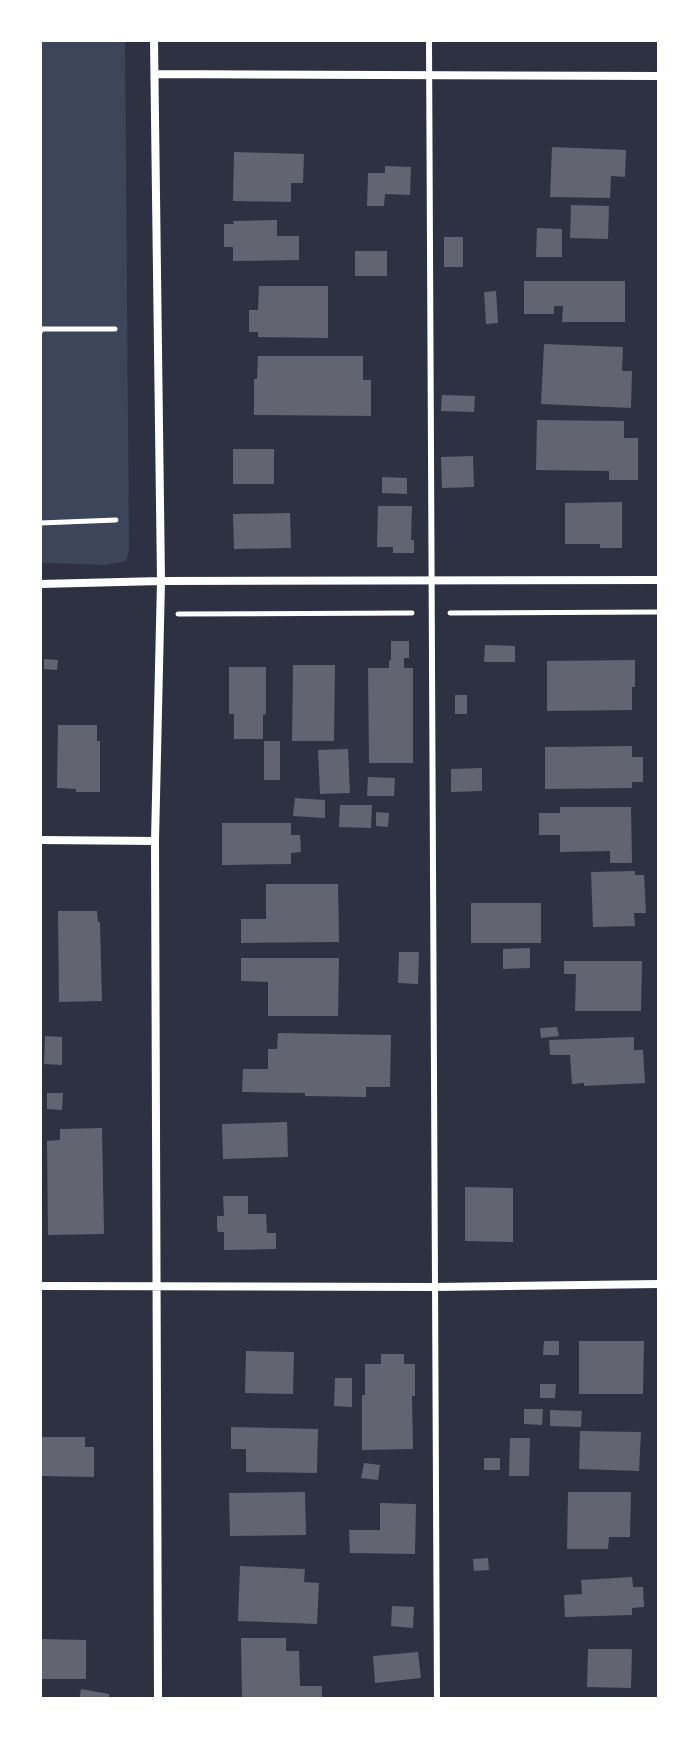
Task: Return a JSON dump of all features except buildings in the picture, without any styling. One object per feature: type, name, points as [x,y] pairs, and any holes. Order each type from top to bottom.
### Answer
[{"type":"street","points":[[154,40],[161,581],[155,841],[158,1699]]},
{"type":"street","points":[[155,74],[659,76]]},
{"type":"street","points":[[40,584],[659,580]]},
{"type":"street","points":[[40,840],[155,841]]},
{"type":"street","points":[[40,1286],[659,1284]]},
{"type":"lane","points":[[429,40],[437,1699]]},
{"type":"path","points":[[40,332],[42,329],[115,329]]},
{"type":"path","points":[[40,523],[116,520]]},
{"type":"shaded area","points":[[40,40],[125,40],[129,550],[126,561],[106,565],[40,563]]}]
